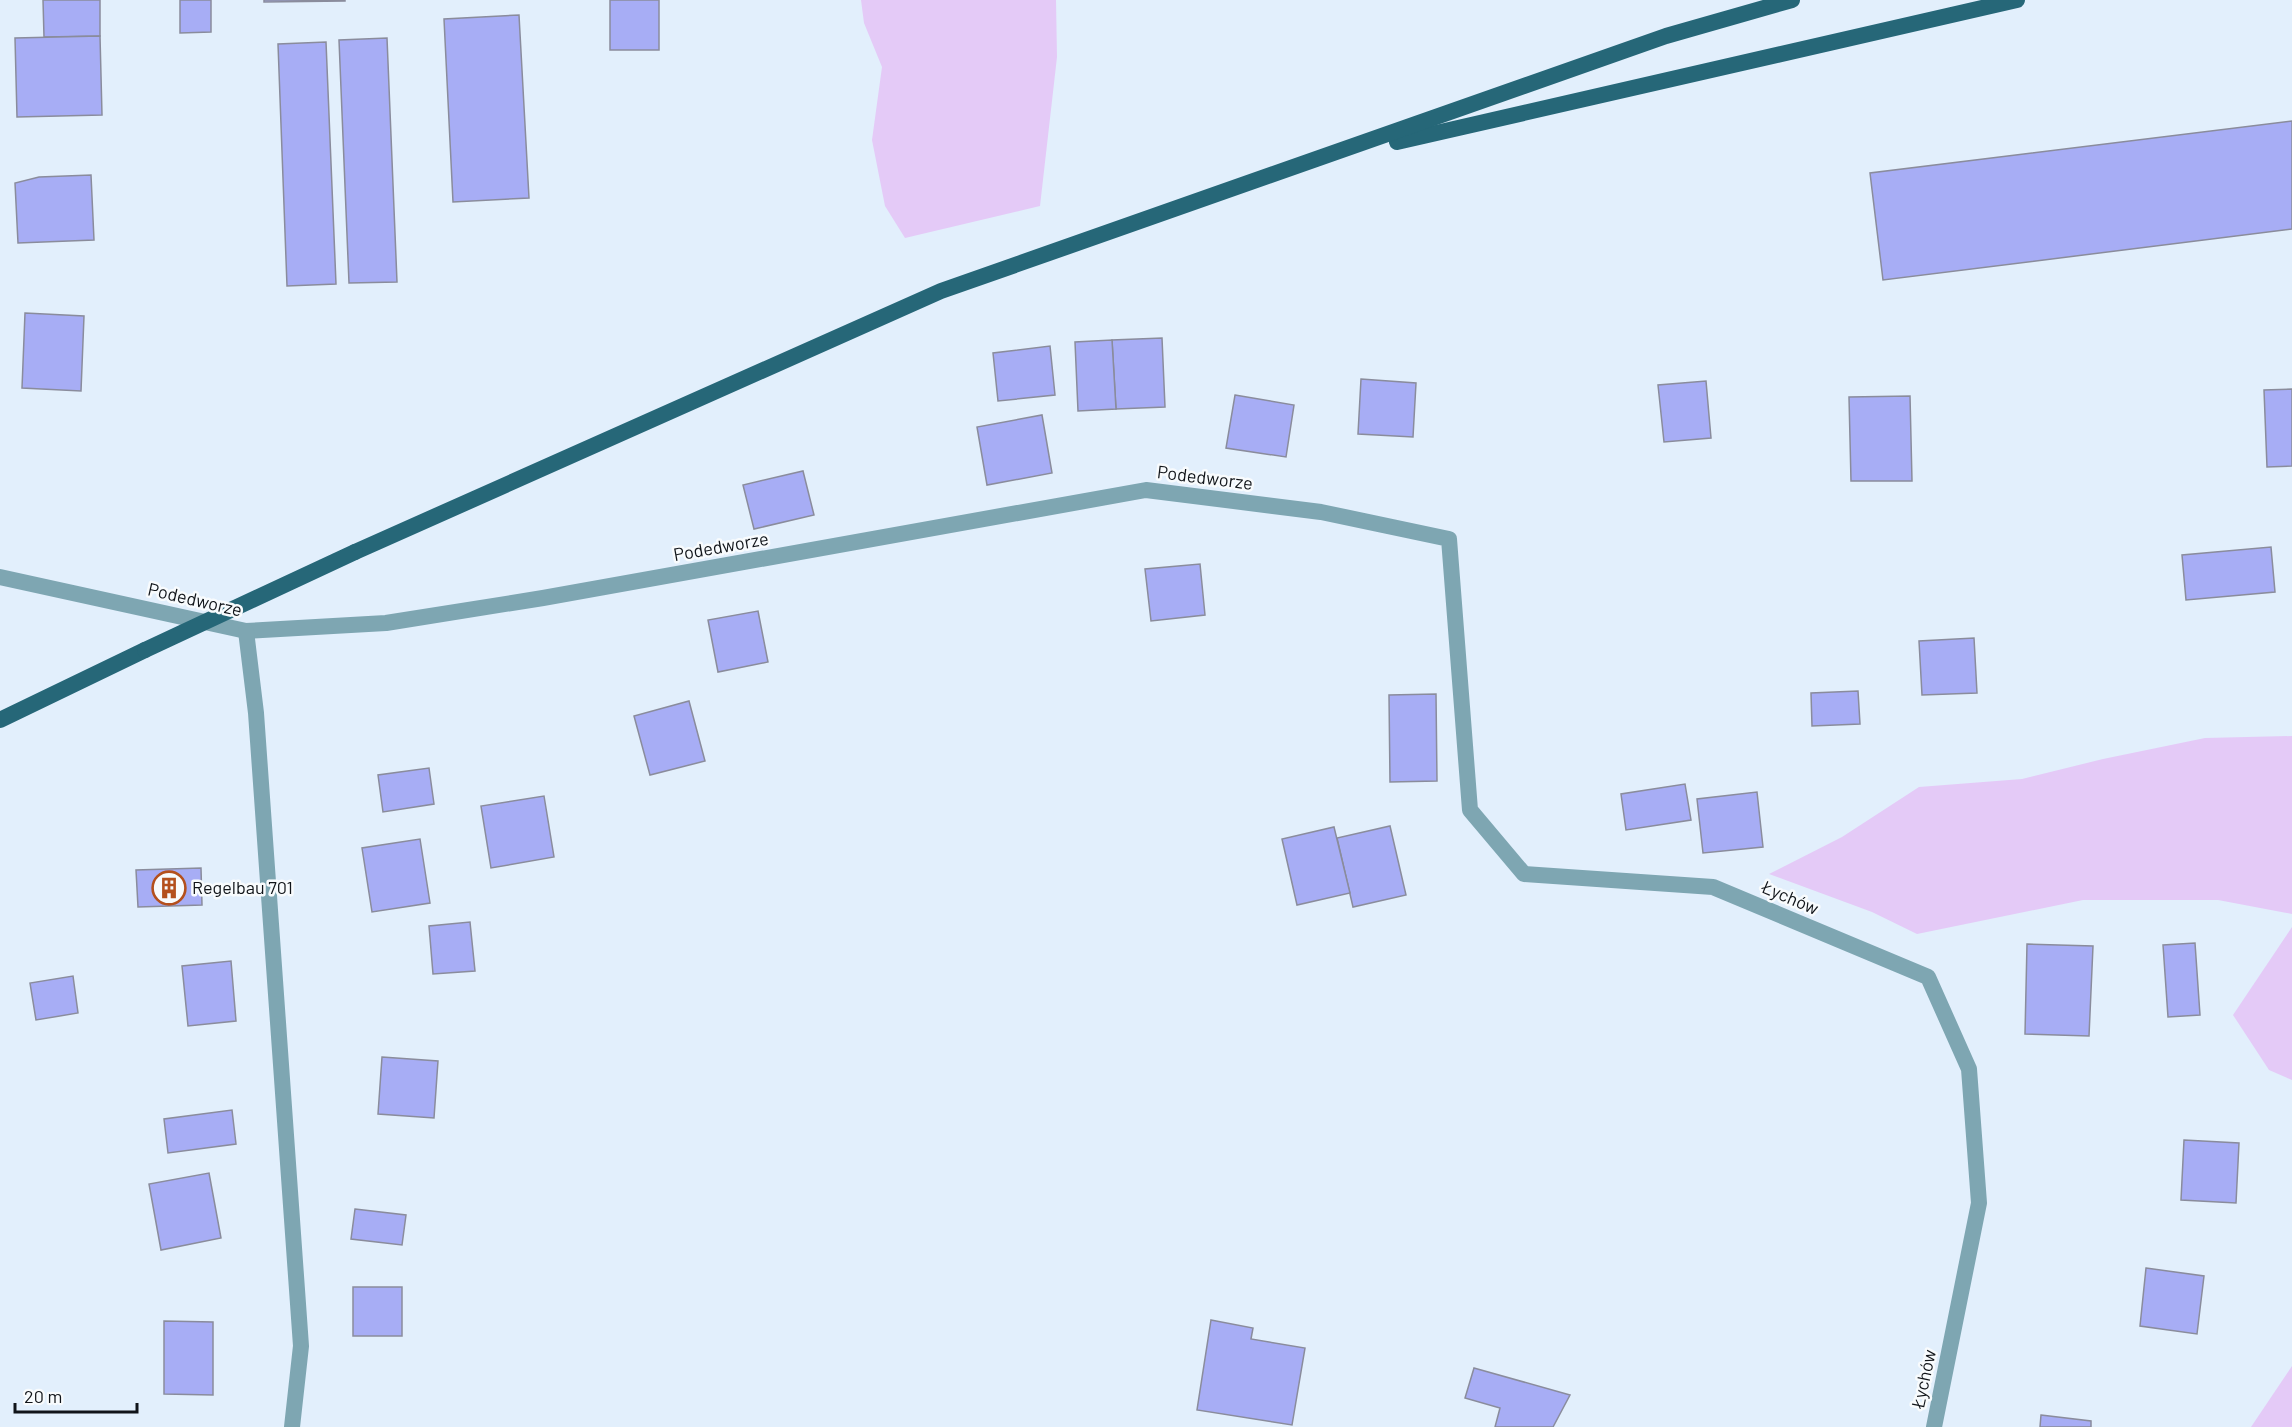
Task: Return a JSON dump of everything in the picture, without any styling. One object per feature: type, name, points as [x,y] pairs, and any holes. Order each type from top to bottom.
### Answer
[{"type":"main road","points":[[0,720],[355,552],[942,291],[1666,36],[1792,0]]},
{"type":"main road","points":[[1320,159],[2016,0]]},
{"type":"street","name":"Podedworze","points":[[0,577],[246,632],[386,623],[543,598],[1146,490],[1322,512],[1449,539]]},
{"type":"street","name":"Łychów","points":[[1449,539],[1470,810],[1524,874],[1713,887],[1928,977],[1969,1069],[1979,1203],[1934,1427]]},
{"type":"street","points":[[246,632],[256,714],[301,1346],[292,1427]]},
{"type":"shaded area","points":[[861,0],[1056,0],[1057,57],[1040,206],[905,238],[885,206],[872,140],[882,67],[864,23]]},
{"type":"shaded area","points":[[2292,736],[2292,914],[2218,900],[2083,900],[1917,934],[1872,912],[1769,874],[1842,837],[1919,787],[2022,779],[2103,759],[2205,738]]},
{"type":"shaded area","points":[[2292,927],[2292,1080],[2269,1070],[2233,1015]]},
{"type":"shaded area","points":[[2292,1366],[2292,1427],[2251,1427]]},
{"type":"building","points":[[43,0],[100,0],[100,36],[44,37]]},
{"type":"building","points":[[180,0],[211,0],[211,32],[180,33]]},
{"type":"building","points":[[264,0],[345,0],[345,1],[264,2]]},
{"type":"building","points":[[610,0],[659,0],[659,50],[610,50]]},
{"type":"building","points":[[519,15],[529,198],[453,202],[444,19]]},
{"type":"building","points":[[100,36],[102,115],[17,117],[15,38]]},
{"type":"building","points":[[387,38],[397,282],[349,283],[339,40]]},
{"type":"building","points":[[326,42],[336,284],[287,286],[278,44]]},
{"type":"building","points":[[2292,121],[2292,229],[1883,280],[1870,173]]},
{"type":"building","points":[[91,175],[94,240],[18,243],[15,183],[39,177]]},
{"type":"building","points":[[25,313],[84,316],[81,391],[22,388]]},
{"type":"building","points":[[1162,338],[1165,407],[1116,409],[1112,340]]},
{"type":"building","points":[[1112,340],[1116,409],[1078,411],[1075,342]]},
{"type":"building","points":[[1050,346],[1055,395],[998,401],[993,353]]},
{"type":"building","points":[[1361,379],[1416,383],[1413,437],[1358,434]]},
{"type":"building","points":[[1706,381],[1711,438],[1664,442],[1658,385]]},
{"type":"building","points":[[2292,389],[2292,466],[2267,467],[2264,390]]},
{"type":"building","points":[[1235,395],[1294,405],[1286,457],[1226,448]]},
{"type":"building","points":[[1910,396],[1912,481],[1851,481],[1849,397]]},
{"type":"building","points":[[1042,415],[1052,473],[987,485],[977,427]]},
{"type":"building","points":[[803,471],[814,515],[754,529],[743,485]]},
{"type":"building","points":[[2271,547],[2275,592],[2186,600],[2182,555]]},
{"type":"building","points":[[1200,564],[1205,615],[1151,621],[1145,569]]},
{"type":"building","points":[[758,611],[768,662],[718,672],[708,620]]},
{"type":"building","points":[[1974,638],[1977,693],[1922,695],[1919,641]]},
{"type":"building","points":[[1858,691],[1860,724],[1812,726],[1811,693]]},
{"type":"building","points":[[1436,694],[1437,781],[1390,782],[1389,695]]},
{"type":"building","points":[[689,701],[705,761],[650,775],[634,716]]},
{"type":"building","points":[[429,768],[434,804],[383,812],[378,775]]},
{"type":"building","points":[[1685,784],[1691,820],[1626,830],[1621,794]]},
{"type":"building","points":[[1757,792],[1763,847],[1703,853],[1697,799]]},
{"type":"building","points":[[544,796],[554,857],[491,868],[481,806]]},
{"type":"building","points":[[1390,826],[1406,895],[1353,907],[1337,838]]},
{"type":"building","points":[[1334,827],[1350,893],[1297,905],[1282,839]]},
{"type":"building","points":[[420,839],[430,903],[372,912],[362,848]]},
{"type":"building","name":"Regelbau 701","points":[[201,868],[202,905],[138,907],[136,870]]},
{"type":"building","points":[[470,922],[475,971],[433,974],[429,926]]},
{"type":"building","points":[[2195,943],[2200,1015],[2168,1017],[2163,945]]},
{"type":"building","points":[[2027,944],[2093,946],[2089,1036],[2025,1034]]},
{"type":"building","points":[[231,961],[236,1021],[188,1026],[182,966]]},
{"type":"building","points":[[73,976],[78,1013],[36,1020],[30,983]]},
{"type":"building","points":[[382,1057],[438,1061],[434,1118],[378,1114]]},
{"type":"building","points":[[232,1110],[236,1144],[168,1153],[164,1119]]},
{"type":"building","points":[[2184,1140],[2239,1143],[2236,1203],[2181,1200]]},
{"type":"building","points":[[209,1173],[221,1238],[161,1250],[149,1184]]},
{"type":"building","points":[[355,1209],[406,1215],[402,1245],[351,1239]]},
{"type":"building","points":[[2146,1268],[2204,1276],[2197,1334],[2140,1326]]},
{"type":"building","points":[[353,1287],[402,1287],[402,1336],[353,1336]]},
{"type":"building","points":[[1211,1320],[1253,1328],[1251,1339],[1305,1348],[1292,1425],[1197,1410]]},
{"type":"building","points":[[164,1321],[213,1322],[213,1395],[164,1394]]},
{"type":"building","points":[[1474,1368],[1570,1395],[1553,1427],[1495,1427],[1500,1408],[1465,1398]]},
{"type":"building","points":[[2041,1415],[2091,1421],[2091,1427],[2040,1427]]},
{"type":"place","name":"Regelbau 701","points":[[169,888]]}]
